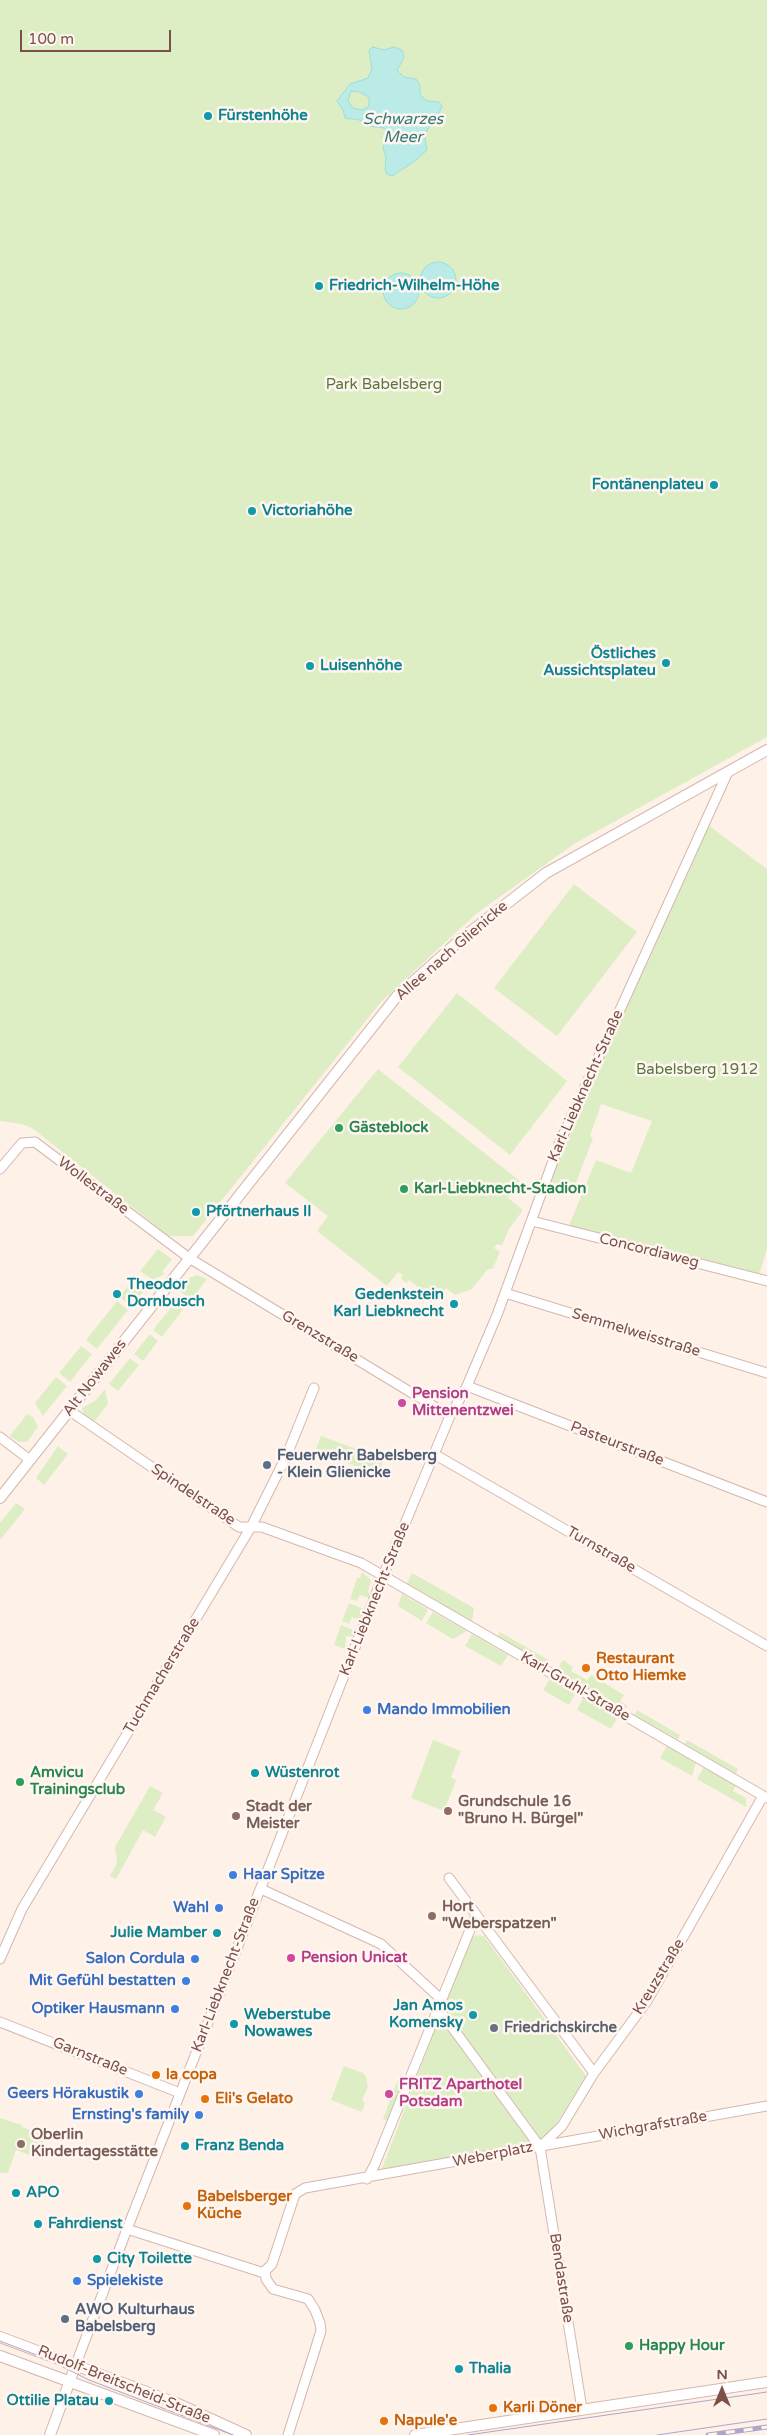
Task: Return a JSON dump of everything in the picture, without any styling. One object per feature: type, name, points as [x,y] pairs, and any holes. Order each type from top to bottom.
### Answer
[{"type":"street","name":"Allee nach Glienicke","points":[[189,1258],[397,996],[460,940],[546,874],[767,750]]},
{"type":"street","name":"Karl-Liebknecht-Straße","points":[[50,2435],[127,2229],[383,1576],[450,1416],[467,1386],[505,1294],[532,1222],[539,1195],[562,1137],[727,774]]},
{"type":"street","name":"Wollestraße","points":[[0,1169],[22,1143],[35,1142],[189,1258]]},
{"type":"street","name":"Concordiaweg","points":[[532,1222],[767,1281]]},
{"type":"street","name":"Alt Nowawes","points":[[0,1498],[189,1258]]},
{"type":"street","name":"Grenzstraße","points":[[189,1258],[450,1416]]},
{"type":"street","name":"Semmelweisstraße","points":[[505,1294],[767,1373]]},
{"type":"street","name":"Pasteurstraße","points":[[467,1386],[767,1502]]},
{"type":"street","name":"Tuchmacherstraße","points":[[0,1959],[22,1909],[251,1527],[286,1457],[314,1388]]},
{"type":"street","name":"Spindelstraße","points":[[70,1410],[239,1527],[262,1528],[362,1563],[383,1576]]},
{"type":"street","points":[[0,1437],[30,1460]]},
{"type":"street","name":"Turnstraße","points":[[434,1454],[767,1646]]},
{"type":"street","name":"Karl-Gruhl-Straße","points":[[383,1576],[765,1797]]},
{"type":"street","name":"Kreuzstraße","points":[[540,2147],[562,2126],[594,2073],[647,2001],[765,1797]]},
{"type":"street","points":[[449,1878],[594,2073]]},
{"type":"street","name":"Weberplatz","points":[[261,1889],[381,1944],[440,2004],[540,2147],[367,2179],[305,2188],[295,2194],[272,2264],[265,2270]]},
{"type":"street","points":[[367,2179],[375,2164],[476,1915]]},
{"type":"street","name":"Garnstraße","points":[[0,2022],[180,2093]]},
{"type":"street","name":"Wichgrafstraße","points":[[540,2147],[557,2142],[767,2106]]},
{"type":"street","name":"Bendastraße","points":[[540,2147],[582,2409]]},
{"type":"street","points":[[127,2229],[255,2271],[265,2270],[266,2279],[273,2289],[308,2299],[316,2310],[321,2331],[288,2435]]},
{"type":"street","name":"Rudolf-Breitscheid-Straße","points":[[0,2337],[176,2402],[246,2435]]},
{"type":"street","name":"Rudolf-Breitscheid-Straße","points":[[0,2356],[214,2435]]},
{"type":"street","points":[[416,2435],[767,2382]]},
{"type":"green space","name":"Park Babelsberg","points":[[0,0],[767,0],[767,737],[574,844],[477,913],[381,1002],[193,1236],[169,1236],[32,1128],[22,1124],[0,1121]]},
{"type":"green space","name":"Babelsberg 1912","points":[[708,825],[767,869],[767,1249],[759,1275],[568,1228],[596,1160],[631,1173],[652,1121],[601,1104],[590,1136],[593,1138],[573,1191],[547,1180]]},
{"type":"green space","points":[[574,884],[637,932],[557,1036],[494,988]]},
{"type":"green space","points":[[457,993],[567,1081],[510,1155],[398,1067]]},
{"type":"green space","name":"Karl-Liebknecht-Stadion","points":[[378,1069],[520,1181],[508,1198],[523,1210],[509,1229],[502,1245],[497,1244],[494,1248],[500,1252],[493,1268],[487,1270],[472,1289],[455,1295],[446,1288],[436,1301],[409,1280],[407,1283],[401,1279],[403,1275],[398,1272],[387,1286],[317,1231],[328,1216],[285,1183]]},
{"type":"green space","points":[[158,1249],[172,1259],[162,1272],[165,1274],[153,1280],[140,1271]]},
{"type":"green space","points":[[137,1275],[149,1285],[131,1306],[119,1297]]},
{"type":"green space","points":[[197,1275],[207,1279],[191,1300],[178,1290],[187,1279]]},
{"type":"green space","points":[[177,1296],[187,1304],[162,1337],[153,1330],[174,1304]]},
{"type":"green space","points":[[117,1301],[128,1310],[97,1349],[86,1340]]},
{"type":"green space","points":[[150,1334],[158,1341],[143,1361],[134,1354]]},
{"type":"green space","points":[[81,1346],[92,1354],[70,1382],[59,1373]]},
{"type":"green space","points":[[130,1358],[139,1365],[118,1391],[109,1384]]},
{"type":"green space","points":[[56,1377],[67,1386],[43,1416],[35,1403]]},
{"type":"green space","points":[[105,1389],[108,1404],[93,1423],[84,1415],[82,1408],[96,1400]]},
{"type":"green space","points":[[27,1414],[33,1417],[38,1427],[27,1442],[19,1442],[10,1436]]},
{"type":"green space","points":[[321,1436],[384,1459],[378,1474],[315,1452]]},
{"type":"green space","points":[[58,1446],[68,1454],[44,1485],[36,1478]]},
{"type":"green space","points":[[16,1503],[25,1509],[0,1540],[0,1523]]},
{"type":"green space","points":[[362,1572],[371,1580],[368,1592],[370,1594],[369,1598],[360,1595],[357,1601],[350,1599],[357,1578],[360,1578]]},
{"type":"green space","points":[[412,1573],[474,1608],[472,1622],[406,1585]]},
{"type":"green space","points":[[402,1594],[428,1609],[422,1621],[398,1606]]},
{"type":"green space","points":[[349,1603],[364,1609],[361,1620],[352,1617],[349,1624],[342,1621]]},
{"type":"green space","points":[[433,1612],[467,1631],[453,1639],[426,1623]]},
{"type":"green space","points":[[341,1625],[356,1631],[354,1637],[346,1636],[345,1649],[334,1645]]},
{"type":"green space","points":[[500,1632],[550,1661],[548,1666],[497,1637]]},
{"type":"green space","points":[[472,1634],[508,1655],[501,1666],[465,1646]]},
{"type":"green space","points":[[563,1660],[573,1667],[571,1671],[587,1680],[591,1675],[624,1695],[620,1701],[628,1706],[625,1709],[557,1670]]},
{"type":"green space","points":[[550,1679],[575,1694],[569,1705],[543,1690]]},
{"type":"green space","points":[[583,1698],[617,1718],[611,1729],[577,1710]]},
{"type":"green space","points":[[637,1710],[680,1735],[678,1740],[634,1715]]},
{"type":"green space","points":[[433,1740],[461,1751],[451,1777],[456,1780],[444,1811],[411,1798]]},
{"type":"green space","points":[[687,1740],[738,1769],[736,1774],[684,1744]]},
{"type":"green space","points":[[667,1746],[696,1763],[692,1776],[660,1758]]},
{"type":"green space","points":[[704,1767],[736,1786],[733,1791],[746,1798],[746,1807],[697,1779]]},
{"type":"green space","points":[[150,1786],[163,1793],[153,1810],[166,1817],[155,1837],[143,1830],[116,1879],[110,1876],[117,1863],[115,1847]]},
{"type":"green space","points":[[476,1935],[484,1936],[586,2076],[543,2145],[381,2171],[469,1940]]},
{"type":"green space","points":[[344,2066],[363,2073],[366,2077],[368,2087],[362,2100],[365,2103],[362,2112],[331,2100]]},
{"type":"green space","points":[[400,2074],[407,2077],[390,2122],[383,2119]]},
{"type":"green space","points":[[0,2118],[22,2125],[22,2127],[45,2136],[37,2158],[16,2150],[8,2173],[0,2173]]},
{"type":"water","name":"Schwarzes Meer","points":[[373,47],[384,50],[394,47],[402,50],[404,58],[397,70],[404,77],[416,79],[420,85],[420,94],[423,98],[428,101],[439,102],[442,106],[436,120],[427,130],[425,140],[427,150],[415,161],[392,176],[387,174],[385,170],[386,157],[383,148],[387,133],[384,128],[368,126],[360,120],[345,118],[343,110],[337,101],[350,84],[368,78],[372,69],[369,50]],"holes":[[[351,91],[359,92],[369,97],[369,106],[362,110],[353,108],[348,101]]]},
{"type":"water","points":[[438,262],[445,263],[451,267],[455,273],[455,287],[451,293],[445,297],[438,298],[431,297],[425,293],[421,287],[420,280],[421,273],[425,267],[431,263]]},
{"type":"water","points":[[401,273],[408,274],[414,278],[418,284],[418,298],[414,304],[408,308],[401,309],[394,308],[388,304],[384,298],[383,291],[384,284],[388,278],[394,274]]},
{"type":"tram line","points":[[0,2341],[47,2359],[89,2380],[233,2435]]},
{"type":"tram line","points":[[468,2435],[767,2392]]},
{"type":"tram line","points":[[657,2435],[767,2419]]},
{"type":"railway","points":[[708,2435],[767,2427]]},
{"type":"place","name":"Fürstenhöhe","points":[[208,116]]},
{"type":"place","name":"Friedrich-Wilhelm-Höhe","points":[[319,286]]},
{"type":"place","name":"Fontänenplateu","points":[[714,485]]},
{"type":"place","name":"Victoriahöhe","points":[[252,511]]},
{"type":"place","name":"Östliches Aussichtsplateu","points":[[666,663]]},
{"type":"place","name":"Luisenhöhe","points":[[310,666]]},
{"type":"place","name":"Gästeblock","points":[[339,1128]]},
{"type":"place","name":"Karl-Liebknecht-Stadion","points":[[404,1189]]},
{"type":"place","name":"Pförtnerhaus II","points":[[196,1212]]},
{"type":"place","name":"Theodor Dornbusch","points":[[117,1294]]},
{"type":"place","name":"Gedenkstein Karl Liebknecht","points":[[454,1304]]},
{"type":"place","name":"Pension Mittenentzwei","points":[[402,1403]]},
{"type":"place","name":"Feuerwehr Babelsberg - Klein Glienicke","points":[[267,1465]]},
{"type":"place","name":"Restaurant Otto Hiemke","points":[[586,1668]]},
{"type":"place","name":"Mando Immobilien","points":[[367,1710]]},
{"type":"place","name":"Wüstenrot","points":[[255,1773]]},
{"type":"place","name":"Amvicu Trainingsclub","points":[[20,1782]]},
{"type":"place","name":"Grundschule 16 \"Bruno H. Bürgel\"","points":[[448,1811]]},
{"type":"place","name":"Stadt der Meister","points":[[236,1816]]},
{"type":"place","name":"Haar Spitze","points":[[233,1875]]},
{"type":"place","name":"Wahl","points":[[219,1908]]},
{"type":"place","name":"Hort \"Weberspatzen\"","points":[[432,1916]]},
{"type":"place","name":"Julie Mamber","points":[[217,1933]]},
{"type":"place","name":"Pension Unicat","points":[[291,1958]]},
{"type":"place","name":"Salon Cordula","points":[[195,1959]]},
{"type":"place","name":"Mit Gefühl bestatten","points":[[186,1981]]},
{"type":"place","name":"Optiker Hausmann","points":[[175,2009]]},
{"type":"place","name":"Jan Amos Komensky","points":[[473,2015]]},
{"type":"place","name":"Weberstube Nowawes","points":[[234,2024]]},
{"type":"place","name":"Friedrichskirche","points":[[494,2028]]},
{"type":"place","name":"la copa","points":[[156,2075]]},
{"type":"place","name":"Geers Hörakustik","points":[[139,2094]]},
{"type":"place","name":"FRITZ Aparthotel Potsdam","points":[[389,2094]]},
{"type":"place","name":"Eli's Gelato","points":[[205,2099]]},
{"type":"place","name":"Ernsting's family","points":[[199,2115]]},
{"type":"place","name":"Oberlin Kindertagesstätte","points":[[21,2144]]},
{"type":"place","name":"Franz Benda","points":[[185,2146]]},
{"type":"place","name":"APO","points":[[16,2193]]},
{"type":"place","name":"Babelsberger Küche","points":[[187,2206]]},
{"type":"place","name":"Fahrdienst","points":[[38,2224]]},
{"type":"place","name":"City Toilette","points":[[97,2259]]},
{"type":"place","name":"Spielekiste","points":[[77,2281]]},
{"type":"place","name":"AWO Kulturhaus Babelsberg","points":[[65,2319]]},
{"type":"place","name":"Happy Hour","points":[[629,2346]]},
{"type":"place","name":"Thalia","points":[[459,2369]]},
{"type":"place","name":"Ottilie Platau","points":[[109,2401]]},
{"type":"place","name":"Karli Döner","points":[[493,2408]]},
{"type":"place","name":"Napule'e","points":[[384,2421]]}]
